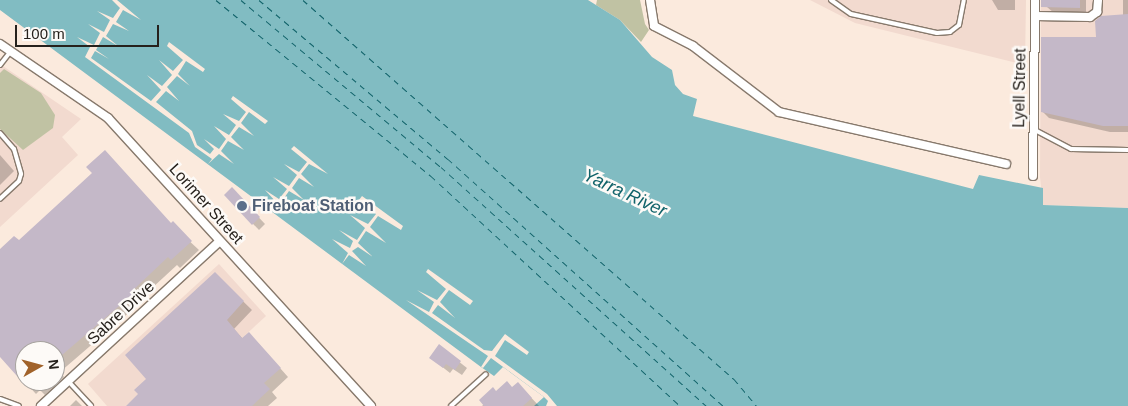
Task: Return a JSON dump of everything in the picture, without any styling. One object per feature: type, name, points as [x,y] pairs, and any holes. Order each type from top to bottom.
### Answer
[{"type":"street","points":[[650,0],[654,26],[694,46],[779,112],[1006,164]]},
{"type":"street","name":"Lyell Street","points":[[1033,176],[1036,0]]},
{"type":"street","points":[[1035,16],[1090,17],[1097,12],[1098,0]]},
{"type":"street","name":"Lorimer Street","points":[[0,44],[104,114],[371,406]]},
{"type":"street","name":"Sabre Drive","points":[[41,406],[220,241]]},
{"type":"lane","points":[[831,0],[851,14],[937,34],[950,32],[959,25],[964,0]]},
{"type":"lane","points":[[0,65],[10,52]]},
{"type":"lane","points":[[1034,129],[1071,149],[1128,150]]},
{"type":"lane","points":[[0,133],[14,149],[21,174],[19,181],[0,199]]},
{"type":"lane","points":[[450,406],[486,374]]},
{"type":"lane","points":[[68,381],[91,406]]},
{"type":"lane","points":[[0,399],[19,406]]},
{"type":"shaded area","points":[[810,0],[1026,0],[1025,65],[855,23]]},
{"type":"shaded area","points":[[1041,0],[1128,0],[1128,208],[1043,205],[1040,177]]},
{"type":"shaded area","points":[[0,64],[81,119],[62,137],[78,155],[0,227]]},
{"type":"shaded area","points":[[219,264],[266,316],[168,406],[107,406],[88,384]]},
{"type":"green space","points":[[597,0],[640,0],[645,24],[649,30],[641,42],[620,20],[596,5]]},
{"type":"green space","points":[[4,69],[41,93],[55,115],[53,128],[23,150],[0,129],[0,73]]},
{"type":"water","name":"Yarra River","points":[[0,0],[588,0],[620,20],[652,57],[672,70],[675,85],[683,94],[697,99],[693,116],[973,189],[979,175],[1043,188],[1043,205],[1128,208],[1128,406],[534,406],[544,397],[503,367],[494,376],[481,367],[0,10]]},
{"type":"pier","points":[[112,0],[117,0],[141,20],[123,10],[116,22],[129,31],[113,24],[106,36],[118,46],[103,37],[96,50],[109,59],[95,51],[91,58],[151,101],[161,90],[147,75],[162,86],[172,75],[159,60],[173,71],[183,60],[167,46],[169,42],[205,69],[203,72],[186,61],[178,74],[190,86],[177,76],[167,87],[179,101],[166,91],[156,102],[192,131],[197,145],[210,154],[214,149],[204,139],[219,149],[226,139],[214,126],[229,135],[236,125],[223,114],[239,121],[246,112],[231,99],[233,96],[268,121],[265,124],[249,112],[241,123],[254,136],[239,127],[231,137],[244,150],[228,141],[221,151],[234,164],[219,154],[208,164],[212,159],[195,147],[189,133],[85,57],[90,47],[77,37],[94,45],[100,33],[88,24],[104,32],[110,20],[97,11],[113,18],[120,8]]},
{"type":"pier","points":[[294,146],[328,174],[309,164],[301,174],[314,187],[299,178],[292,188],[304,200],[289,191],[282,201],[295,213],[281,204],[273,212],[277,203],[265,190],[279,199],[287,189],[273,177],[289,186],[297,175],[284,164],[299,172],[307,162],[291,149]]},
{"type":"pier","points":[[362,196],[403,226],[401,230],[378,216],[370,227],[386,243],[366,231],[358,243],[373,257],[358,247],[352,251],[366,266],[349,255],[342,264],[348,253],[332,239],[350,248],[353,241],[339,230],[357,240],[365,228],[350,215],[368,224],[376,214],[359,200]]},
{"type":"pier","points":[[428,269],[473,301],[470,305],[449,290],[440,302],[455,318],[438,305],[432,313],[484,350],[492,351],[505,334],[529,352],[527,355],[505,340],[495,356],[547,394],[557,406],[546,406],[548,401],[544,397],[491,358],[483,368],[481,367],[488,356],[406,300],[429,312],[434,302],[417,290],[437,300],[446,289],[426,272]]},
{"type":"building","points":[[1041,0],[1080,0],[1080,8],[1041,7]]},
{"type":"building","points":[[1128,14],[1128,126],[1103,126],[1041,112],[1041,37],[1096,37],[1095,21],[1101,16]]},
{"type":"building","points":[[105,150],[171,223],[173,221],[192,241],[171,260],[168,257],[131,292],[133,294],[65,352],[65,341],[15,341],[15,374],[0,357],[0,249],[14,236],[19,240],[92,173],[86,167]]},
{"type":"building","name":"Fireboat Station","points":[[232,187],[260,217],[252,225],[224,195]]},
{"type":"building","points":[[215,272],[244,301],[227,320],[242,338],[249,332],[281,368],[264,383],[270,389],[252,406],[126,406],[138,394],[134,390],[146,379],[125,355]]},
{"type":"building","points":[[439,344],[461,361],[455,370],[446,364],[443,368],[429,358]]},
{"type":"building","points":[[507,381],[512,387],[518,382],[532,398],[523,406],[484,406],[479,400],[493,387],[496,391]]},
{"type":"ferry route","points":[[216,0],[431,176],[680,406]]},
{"type":"ferry route","points":[[241,0],[441,167],[706,406]]},
{"type":"ferry route","points":[[259,0],[448,159],[723,406]]},
{"type":"ferry route","points":[[303,0],[734,379],[757,406]]},
{"type":"place","name":"Fireboat Station","points":[[242,206]]}]
